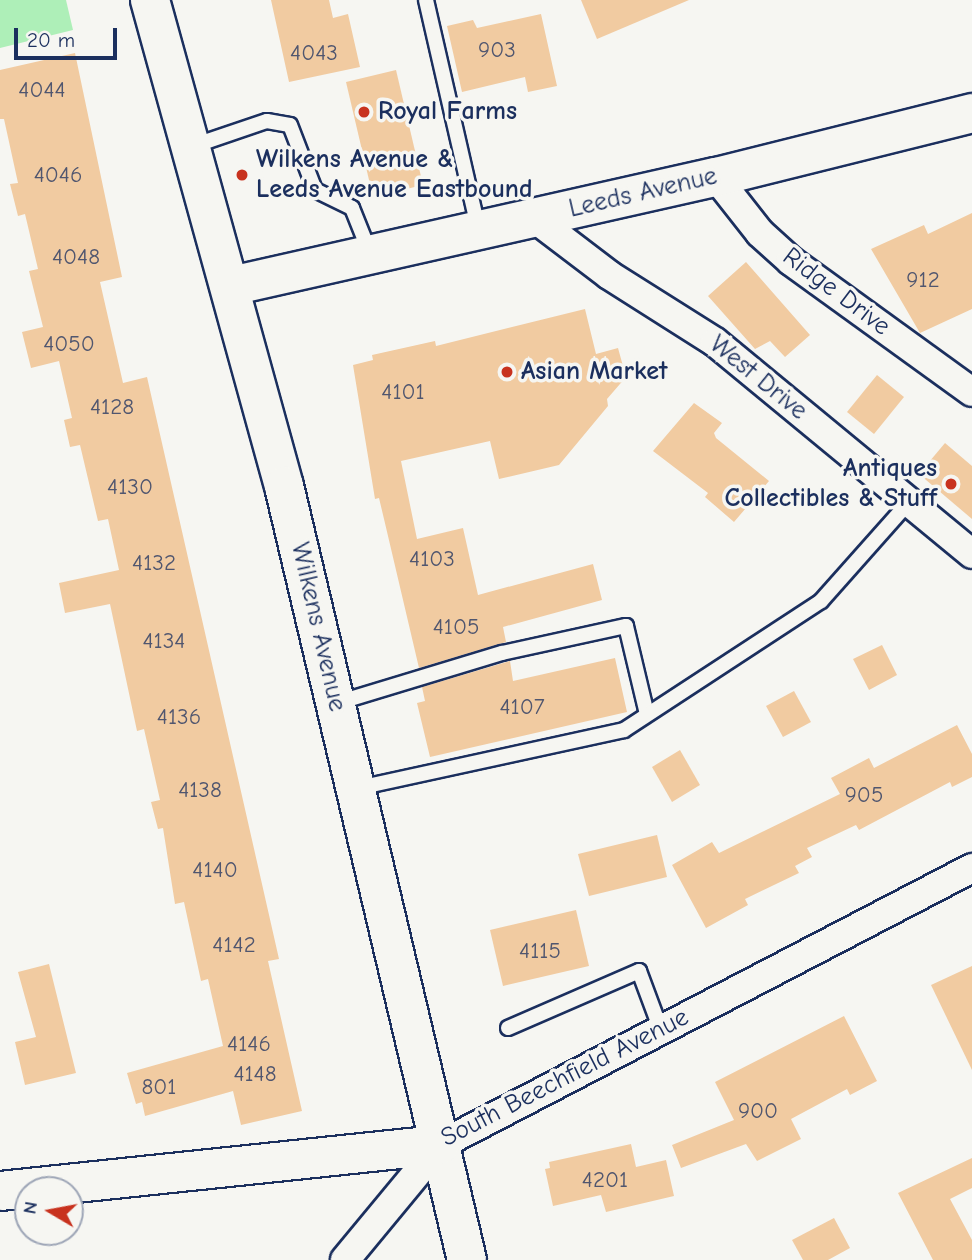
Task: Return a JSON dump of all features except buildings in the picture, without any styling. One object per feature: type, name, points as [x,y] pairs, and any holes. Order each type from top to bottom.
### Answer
[{"type":"main road","name":"Wilkens Avenue","points":[[150,0],[231,286],[337,703],[467,1260]]},
{"type":"main road","name":"Leeds Avenue","points":[[231,286],[716,177],[972,113]]},
{"type":"main road","name":"South Beechfield Avenue","points":[[0,1191],[440,1145]]},
{"type":"street","name":"Ridge Drive","points":[[716,177],[753,225],[791,261],[972,392]]},
{"type":"street","name":"West Drive","points":[[533,217],[609,275],[715,342],[972,554]]},
{"type":"street","name":"South Beechfield Avenue","points":[[440,1145],[972,868]]},
{"type":"street","points":[[345,1260],[440,1145]]},
{"type":"lane","points":[[426,0],[478,230]]},
{"type":"lane","points":[[192,147],[267,121],[290,125],[316,190],[352,208],[371,255]]},
{"type":"lane","points":[[357,788],[624,730],[821,601],[909,502]]},
{"type":"lane","points":[[337,703],[502,653],[626,626],[647,714]]},
{"type":"lane","points":[[508,1028],[639,971],[661,1030]]},
{"type":"green space","points":[[0,0],[66,0],[73,30],[0,48]]},
{"type":"place","name":"Royal Farms","points":[[364,112]]},
{"type":"place","name":"Wilkens Avenue & Leeds Avenue Eastbound","points":[[242,175]]},
{"type":"place","name":"Asian Market","points":[[507,372]]},
{"type":"place","name":"Antiques Collectibles & Stuff","points":[[951,484]]}]
